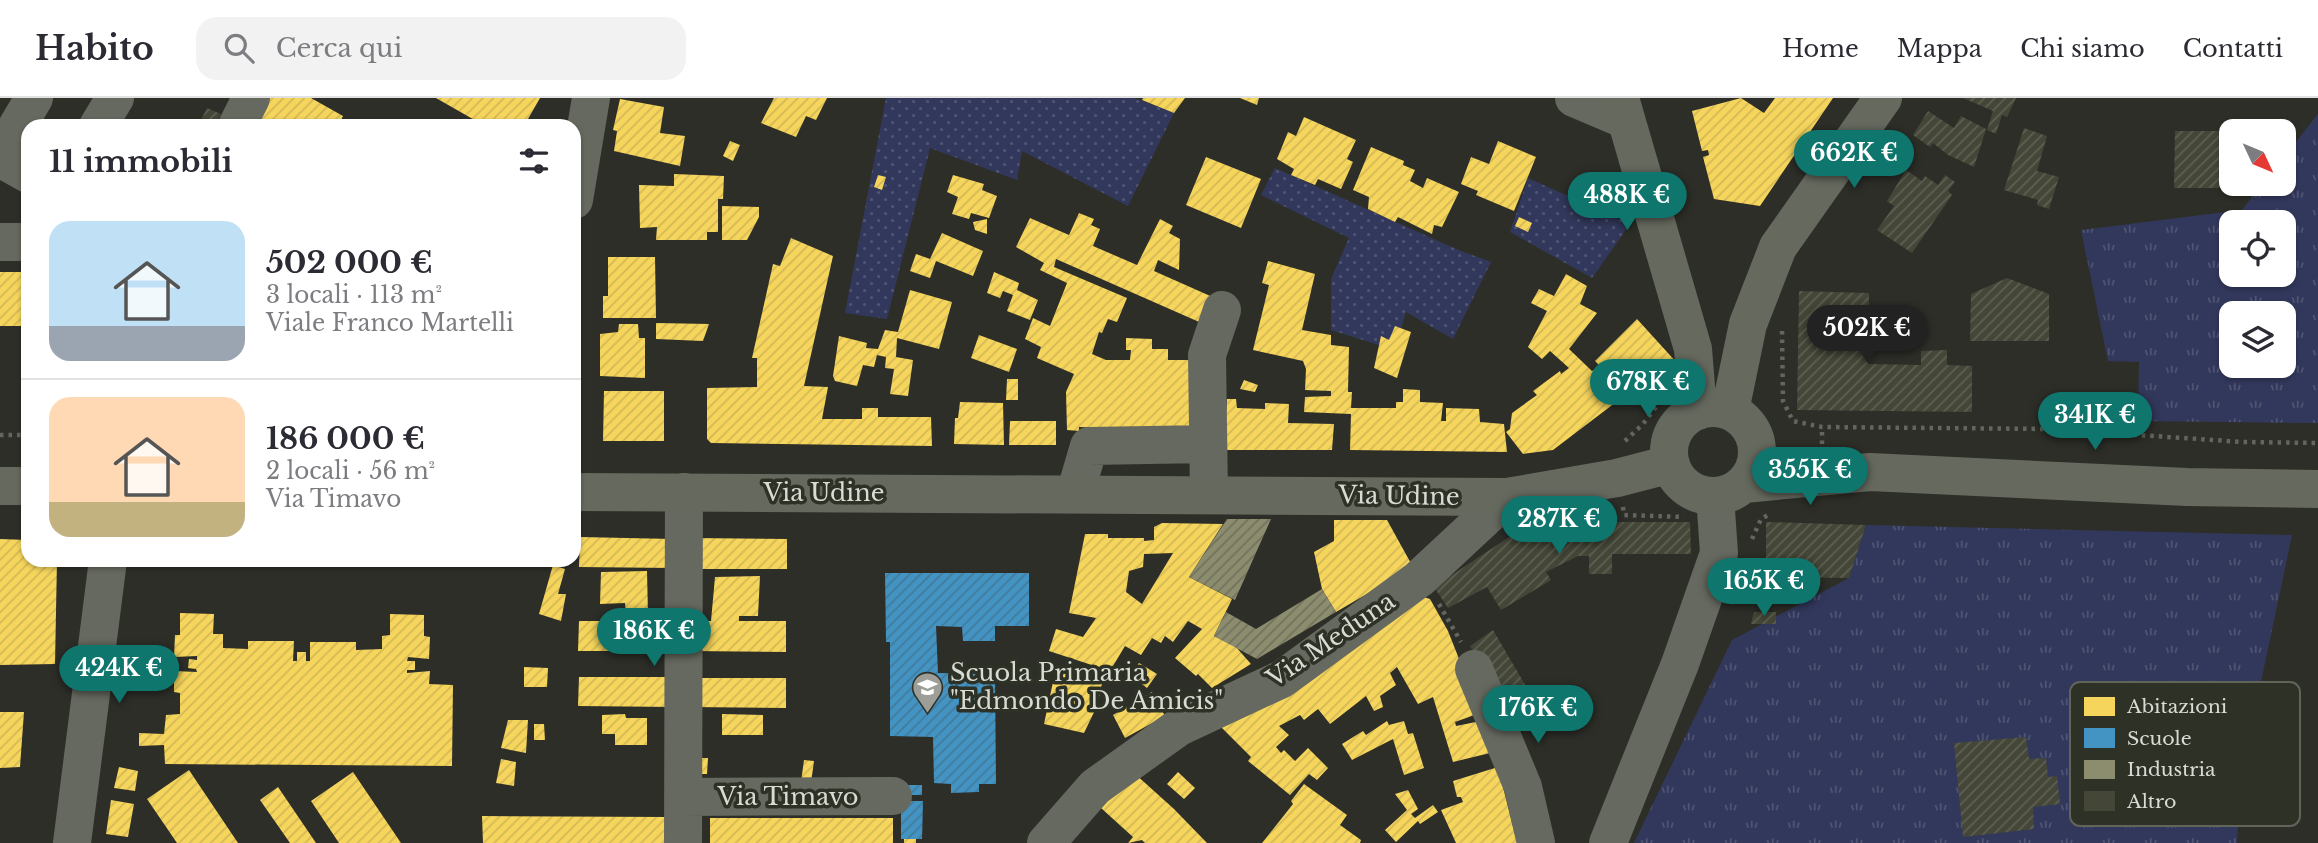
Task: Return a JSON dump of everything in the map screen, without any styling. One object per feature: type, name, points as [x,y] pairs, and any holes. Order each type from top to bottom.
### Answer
[{"type":"main road","points":[[1870,472],[1729,490],[1689,489],[1676,475],[1671,464],[1673,435],[1681,423],[1714,411],[1778,247],[1883,98]]},
{"type":"main road","points":[[1623,109],[1692,349],[1714,411],[1751,429],[1757,448],[1752,473],[1729,490]]},
{"type":"main road","points":[[1757,448],[1870,472],[2187,487],[2318,489]]},
{"type":"main road","name":"Via Udine","points":[[581,490],[1507,497],[1617,478],[1671,464]]},
{"type":"main road","points":[[0,486],[21,486]]},
{"type":"street","points":[[22,119],[34,98]]},
{"type":"street","points":[[102,119],[114,98]]},
{"type":"street","points":[[240,119],[251,98]]},
{"type":"street","points":[[581,158],[591,98]]},
{"type":"street","points":[[1574,98],[1623,109]]},
{"type":"street","points":[[21,120],[0,156],[21,170]]},
{"type":"street","points":[[0,242],[21,242]]},
{"type":"street","points":[[1209,495],[1208,355],[1222,310]]},
{"type":"street","points":[[1075,494],[1090,446],[1208,444]]},
{"type":"street","points":[[1608,843],[1679,664],[1719,553],[1729,490]]},
{"type":"street","name":"Via Timavo","points":[[683,843],[684,492]]},
{"type":"street","name":"Via Meduna","points":[[1046,843],[1096,787],[1179,727],[1282,679],[1419,579],[1507,497]]},
{"type":"street","points":[[72,843],[107,567]]},
{"type":"street","points":[[1474,669],[1523,787],[1536,843]]},
{"type":"street","name":"Via Timavo","points":[[683,797],[894,796]]},
{"type":"path","points":[[1783,327],[1783,401],[1793,421],[1822,428],[2049,429],[2243,442],[2318,443]]},
{"type":"path","points":[[0,435],[21,435]]},
{"type":"path","points":[[1419,579],[1445,612],[1474,669]]},
{"type":"green space","points":[[886,98],[1135,98],[1174,113],[1128,206],[1022,151],[1017,180],[930,148],[887,319],[845,313]]},
{"type":"green space","points":[[2318,114],[2318,423],[2138,421],[2139,362],[2108,361],[2081,230],[2219,213],[2219,287],[2296,287],[2296,210],[2242,210],[2253,196],[2296,196],[2296,142]]},
{"type":"green space","points":[[1275,168],[1491,262],[1453,339],[1406,312],[1395,350],[1331,330],[1331,279],[1349,238],[1261,195]]},
{"type":"green space","points":[[1528,178],[1630,224],[1592,278],[1510,232]]},
{"type":"green space","points":[[1866,525],[2292,535],[2261,682],[2070,682],[2070,826],[2238,826],[2237,843],[1634,843],[1732,640],[1849,578]]},
{"type":"building: Abitazioni","points":[[262,98],[311,98],[343,116],[342,119],[259,119]]},
{"type":"building: Abitazioni","points":[[436,98],[540,98],[528,119],[473,119]]},
{"type":"building: Abitazioni","points":[[774,98],[827,98],[816,120],[806,116],[796,137],[761,123]]},
{"type":"building: Abitazioni","points":[[1185,98],[1174,113],[1142,100]]},
{"type":"building: Abitazioni","points":[[1240,98],[1259,98],[1257,105]]},
{"type":"building: Abitazioni","points":[[1741,98],[1764,113],[1775,98],[1833,98],[1760,206],[1714,199],[1703,157],[1709,155],[1708,150],[1702,151],[1692,111]]},
{"type":"building: Abitazioni","points":[[620,99],[664,107],[660,133],[685,136],[680,166],[614,151],[617,131],[613,130]]},
{"type":"building: Abitazioni","points":[[1304,117],[1356,140],[1347,159],[1353,162],[1341,189],[1318,179],[1315,185],[1291,175],[1294,169],[1277,159],[1288,132],[1296,136]]},
{"type":"building: Abitazioni","points":[[730,141],[740,145],[733,161],[723,156]]},
{"type":"building: Abitazioni","points":[[1498,141],[1536,157],[1514,211],[1476,195],[1478,191],[1461,184],[1471,157],[1489,164]]},
{"type":"building: Abitazioni","points":[[1371,147],[1404,161],[1403,165],[1415,170],[1410,181],[1423,188],[1427,178],[1459,192],[1442,227],[1434,225],[1432,234],[1398,217],[1395,222],[1368,209],[1369,197],[1353,190]]},
{"type":"building: Abitazioni","points":[[1206,157],[1261,179],[1241,228],[1186,205]]},
{"type":"building: Abitazioni","points":[[674,174],[724,176],[723,199],[718,199],[718,232],[707,232],[707,240],[656,240],[657,227],[640,228],[639,185],[674,186]]},
{"type":"building: Abitazioni","points":[[878,175],[886,177],[882,190],[874,187]]},
{"type":"building: Abitazioni","points":[[953,175],[984,184],[982,190],[997,196],[989,218],[971,213],[969,219],[952,214],[958,197],[947,192]]},
{"type":"building: Abitazioni","points":[[722,206],[759,207],[759,217],[747,240],[722,240]]},
{"type":"building: Abitazioni","points":[[1079,213],[1094,219],[1091,225],[1100,229],[1093,246],[1137,265],[1160,219],[1173,226],[1169,233],[1180,239],[1179,270],[1158,260],[1154,271],[1217,299],[1206,325],[1056,259],[1054,267],[1127,298],[1117,322],[1108,319],[1102,333],[1099,332],[1092,354],[1106,360],[1130,360],[1131,350],[1126,350],[1126,338],[1152,339],[1152,349],[1168,349],[1168,360],[1193,360],[1189,430],[1079,427],[1079,431],[1067,430],[1066,392],[1074,374],[1037,358],[1041,347],[1025,339],[1033,318],[1050,326],[1067,283],[1040,270],[1044,263],[1016,247],[1030,218],[1069,235]]},
{"type":"building: Abitazioni","points":[[1519,217],[1532,223],[1528,232],[1515,226]]},
{"type":"building: Abitazioni","points":[[987,219],[987,234],[975,230],[973,222]]},
{"type":"building: Abitazioni","points":[[942,233],[983,251],[973,276],[936,261],[930,278],[910,271],[916,254],[930,259]]},
{"type":"building: Abitazioni","points":[[791,238],[833,256],[804,386],[828,387],[822,419],[862,419],[862,408],[878,408],[878,417],[931,417],[932,446],[711,443],[707,439],[707,388],[757,387],[757,358],[752,358],[773,264],[780,266]]},
{"type":"building: Abitazioni","points":[[608,257],[655,257],[656,318],[603,318],[603,296],[608,296]]},
{"type":"building: Abitazioni","points":[[1268,261],[1315,274],[1302,330],[1331,335],[1331,345],[1349,347],[1348,392],[1352,392],[1351,408],[1396,408],[1396,402],[1403,402],[1403,389],[1420,390],[1420,402],[1443,403],[1441,421],[1446,421],[1446,408],[1479,409],[1480,422],[1504,424],[1507,452],[1350,450],[1351,414],[1304,412],[1305,397],[1331,396],[1331,391],[1305,390],[1306,369],[1303,361],[1253,350],[1269,285],[1262,283]]},
{"type":"building: Abitazioni","points":[[0,272],[21,272],[21,326],[0,326]]},
{"type":"building: Abitazioni","points":[[994,272],[1019,283],[1017,290],[1038,300],[1030,320],[1007,311],[1013,295],[1003,291],[1000,298],[987,293]]},
{"type":"building: Abitazioni","points":[[1566,274],[1587,286],[1580,304],[1597,313],[1569,349],[1592,371],[1600,366],[1595,361],[1637,319],[1678,364],[1637,402],[1628,393],[1553,450],[1523,454],[1506,432],[1510,429],[1512,413],[1537,395],[1533,391],[1560,371],[1561,374],[1569,368],[1550,351],[1542,359],[1528,347],[1547,311],[1531,303],[1539,289],[1554,296]]},
{"type":"building: Abitazioni","points":[[910,290],[952,302],[939,349],[897,338],[896,357],[913,360],[908,396],[890,394],[894,369],[885,368],[886,357],[877,355],[874,367],[863,365],[857,386],[835,381],[833,376],[839,336],[867,343],[866,348],[878,349],[885,330],[898,332]]},
{"type":"building: Abitazioni","points":[[656,323],[709,324],[703,341],[656,339]]},
{"type":"building: Abitazioni","points":[[619,324],[638,324],[639,338],[645,338],[645,378],[600,376],[600,334],[618,332]]},
{"type":"building: Abitazioni","points":[[1395,326],[1411,332],[1397,378],[1374,368],[1381,336],[1389,340]]},
{"type":"building: Abitazioni","points":[[979,335],[1017,349],[1009,372],[971,358]]},
{"type":"building: Abitazioni","points":[[1007,379],[1018,379],[1018,400],[1006,400]]},
{"type":"building: Abitazioni","points":[[1244,380],[1258,385],[1255,392],[1240,389]]},
{"type":"building: Abitazioni","points":[[604,391],[664,391],[664,441],[603,441]]},
{"type":"building: Abitazioni","points":[[1227,399],[1236,399],[1237,408],[1265,409],[1265,403],[1289,404],[1288,423],[1334,424],[1332,450],[1224,450]]},
{"type":"building: Abitazioni","points":[[960,402],[1003,403],[1004,445],[954,444],[955,418],[958,418]]},
{"type":"building: Abitazioni","points":[[1010,421],[1056,421],[1056,445],[1009,445]]},
{"type":"building: Abitazioni","points":[[1334,520],[1387,520],[1413,567],[1336,612],[1322,589],[1314,552],[1334,541]]},
{"type":"building: Abitazioni","points":[[1162,523],[1223,524],[1189,577],[1232,599],[1214,636],[1236,647],[1251,664],[1212,688],[1175,658],[1202,629],[1188,621],[1173,642],[1165,636],[1161,643],[1152,638],[1141,655],[1125,646],[1110,671],[1049,651],[1056,629],[1083,637],[1096,618],[1069,613],[1085,534],[1154,540],[1154,527]],"holes":[[[1173,553],[1142,604],[1126,592],[1129,571],[1143,567],[1144,554]]]},
{"type":"building: Abitazioni","points":[[581,537],[673,539],[673,568],[579,567]]},
{"type":"building: Abitazioni","points":[[692,538],[787,539],[787,569],[692,569]]},
{"type":"building: Abitazioni","points":[[0,539],[21,540],[21,567],[57,567],[55,664],[0,665]]},
{"type":"building: Abitazioni","points":[[552,567],[565,569],[558,594],[566,594],[561,621],[539,614]]},
{"type":"building: Abitazioni","points":[[647,571],[648,615],[626,615],[625,603],[600,604],[601,572]]},
{"type":"building: Abitazioni","points":[[760,576],[758,616],[739,616],[739,621],[786,621],[786,652],[691,651],[692,621],[711,621],[715,577]]},
{"type":"building: Abitazioni","points":[[1417,595],[1430,599],[1448,631],[1467,679],[1477,714],[1455,722],[1456,726],[1481,721],[1490,753],[1453,762],[1433,697],[1418,704],[1397,667],[1390,673],[1396,685],[1380,696],[1383,707],[1374,711],[1366,696],[1330,724],[1318,709],[1304,720],[1300,715],[1279,726],[1289,735],[1276,747],[1281,753],[1284,750],[1295,761],[1308,748],[1328,768],[1317,780],[1309,774],[1290,795],[1248,761],[1251,757],[1219,725]]},
{"type":"building: Abitazioni","points":[[180,613],[214,614],[213,634],[223,634],[223,648],[248,649],[248,641],[294,641],[293,661],[297,661],[297,652],[306,652],[306,661],[310,661],[310,642],[356,642],[356,650],[382,649],[382,636],[390,635],[390,614],[424,615],[424,636],[430,637],[429,659],[408,657],[407,661],[415,661],[415,670],[407,670],[407,673],[430,671],[429,684],[453,685],[452,766],[165,764],[164,745],[139,746],[139,733],[164,734],[166,715],[180,714],[180,693],[174,692],[174,671],[197,672],[196,669],[188,668],[189,659],[197,660],[197,656],[174,657],[175,635],[180,635]]},
{"type":"building: Abitazioni","points":[[579,621],[673,621],[673,651],[578,651]]},
{"type":"building: Abitazioni","points":[[1139,663],[1157,674],[1147,688],[1130,675]]},
{"type":"building: Abitazioni","points":[[524,667],[548,668],[547,687],[524,687]]},
{"type":"building: Abitazioni","points":[[1056,668],[1103,679],[1097,706],[1084,733],[1044,724]]},
{"type":"building: Abitazioni","points":[[579,677],[673,677],[673,707],[578,706]]},
{"type":"building: Abitazioni","points":[[692,678],[786,678],[786,708],[691,707]]},
{"type":"building: Abitazioni","points":[[1152,692],[1165,716],[1125,738],[1113,715]]},
{"type":"building: Abitazioni","points":[[0,712],[24,712],[20,767],[0,768]]},
{"type":"building: Abitazioni","points":[[625,714],[626,718],[647,718],[647,745],[615,745],[615,734],[602,734],[602,715]]},
{"type":"building: Abitazioni","points":[[722,714],[763,715],[763,735],[722,735]]},
{"type":"building: Abitazioni","points":[[508,720],[528,720],[526,753],[501,748]]},
{"type":"building: Abitazioni","points":[[1387,721],[1389,725],[1404,721],[1408,734],[1413,733],[1424,768],[1404,775],[1393,739],[1352,760],[1342,744],[1363,731],[1366,735]]},
{"type":"building: Abitazioni","points":[[534,724],[544,724],[545,740],[534,740]]},
{"type":"building: Abitazioni","points":[[692,758],[708,758],[707,774],[692,774]]},
{"type":"building: Abitazioni","points":[[501,759],[516,762],[514,786],[496,783]]},
{"type":"building: Abitazioni","points":[[804,760],[814,761],[811,783],[801,782]]},
{"type":"building: Abitazioni","points":[[119,767],[138,771],[135,791],[114,788]]},
{"type":"building: Abitazioni","points":[[1498,767],[1517,843],[1456,843],[1441,810],[1463,802],[1461,797],[1457,797],[1453,781]]},
{"type":"building: Abitazioni","points":[[189,770],[238,843],[177,843],[147,799]]},
{"type":"building: Abitazioni","points":[[353,772],[401,843],[339,843],[311,801]]},
{"type":"building: Abitazioni","points":[[1178,772],[1195,788],[1184,799],[1167,784]]},
{"type":"building: Abitazioni","points":[[1134,773],[1207,843],[1145,843],[1142,840],[1128,843],[1133,837],[1101,808]]},
{"type":"building: Abitazioni","points":[[1304,784],[1347,815],[1340,825],[1361,840],[1360,843],[1262,843],[1293,804],[1291,801]]},
{"type":"building: Abitazioni","points":[[278,787],[316,843],[290,843],[260,800]]},
{"type":"building: Abitazioni","points":[[1408,790],[1418,809],[1411,814],[1415,818],[1433,805],[1438,812],[1420,824],[1418,821],[1396,842],[1385,830],[1407,810],[1395,794]]},
{"type":"building: Abitazioni","points":[[111,800],[134,804],[128,837],[106,834]]},
{"type":"building: Abitazioni","points":[[482,816],[667,817],[667,843],[483,843]]},
{"type":"building: Abitazioni","points":[[710,818],[893,818],[893,843],[710,843]]},
{"type":"building: Abitazioni","points":[[904,839],[916,839],[916,843],[904,843]]},
{"type":"building: Scuole","points":[[885,573],[1029,573],[1029,626],[995,626],[995,641],[963,641],[962,627],[936,626],[938,673],[995,674],[996,784],[979,784],[979,792],[951,793],[951,784],[934,783],[933,737],[890,736],[890,642],[886,642]]},
{"type":"building: Scuole","points":[[901,785],[922,785],[922,795],[900,795]]},
{"type":"building: Scuole","points":[[901,801],[923,801],[922,839],[901,839]]},
{"type":"building: Industria","points":[[1227,519],[1271,519],[1235,600],[1189,577]]},
{"type":"building: Industria","points":[[1322,589],[1336,612],[1257,659],[1214,636],[1226,612],[1256,629]]},
{"type":"building: Altro","points":[[1963,98],[2016,98],[2007,117],[2002,115],[1996,134],[1987,130],[1993,111]]},
{"type":"building: Altro","points":[[207,108],[221,114],[218,119],[202,119]]},
{"type":"building: Altro","points":[[1928,111],[1954,128],[1961,116],[1986,129],[1974,167],[1948,155],[1933,143],[1930,147],[1913,135]]},
{"type":"building: Altro","points":[[2024,128],[2047,136],[2037,171],[2059,177],[2049,209],[2037,205],[2038,200],[2004,190]]},
{"type":"building: Altro","points":[[2175,131],[2219,131],[2219,188],[2174,188]]},
{"type":"building: Altro","points":[[1906,170],[1922,181],[1925,176],[1938,185],[1945,175],[1955,182],[1948,191],[1952,195],[1912,253],[1877,230],[1894,206],[1887,201]]},
{"type":"building: Altro","points":[[2007,278],[2049,294],[2049,341],[1970,341],[1971,294]]},
{"type":"building: Altro","points":[[1799,291],[1869,293],[1868,364],[1921,365],[1921,351],[1947,350],[1947,365],[1972,366],[1972,412],[1797,410]]},
{"type":"building: Altro","points":[[1536,519],[1549,538],[1573,522],[1690,522],[1691,554],[1612,554],[1612,574],[1589,574],[1589,556],[1578,556],[1546,572],[1551,580],[1501,610],[1487,587],[1448,608],[1434,587]]},
{"type":"building: Altro","points":[[1766,522],[1866,525],[1849,578],[1766,577]]},
{"type":"building: Altro","points":[[1754,612],[1776,612],[1776,624],[1751,624]]},
{"type":"building: Altro","points":[[1493,630],[1530,693],[1502,707],[1470,646]]},
{"type":"building: Altro","points":[[2026,737],[2029,759],[2046,758],[2048,777],[2057,776],[2060,804],[2033,807],[2034,829],[1963,837],[1954,743]]},
{"type":"place","name":"Scuola Primaria \"Edmondo De Amicis\"","points":[[927,714]]}]
